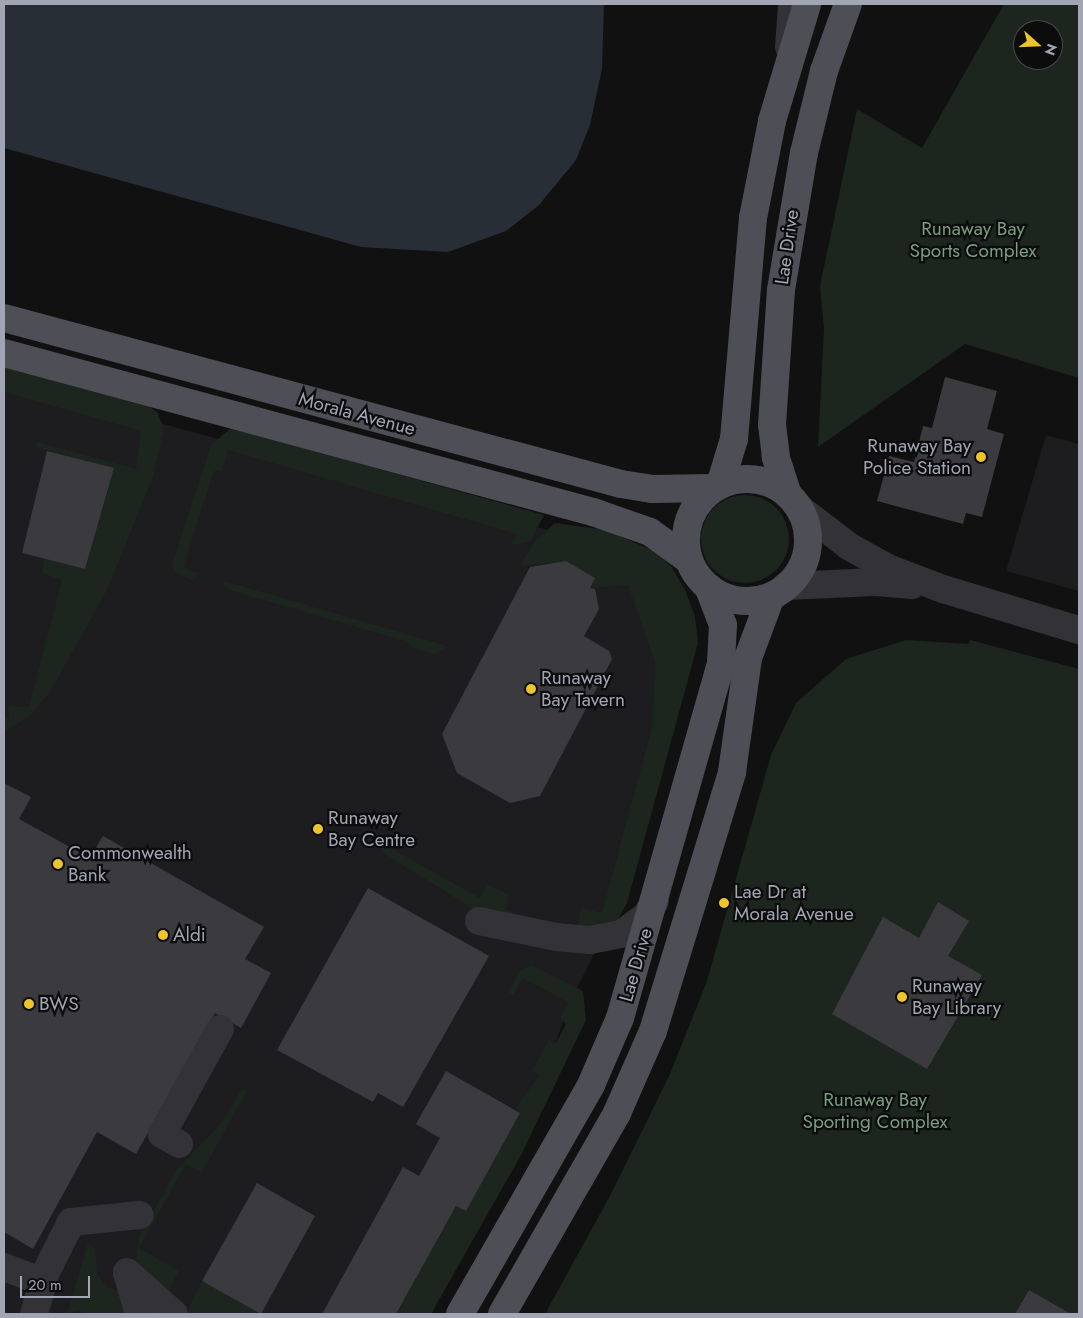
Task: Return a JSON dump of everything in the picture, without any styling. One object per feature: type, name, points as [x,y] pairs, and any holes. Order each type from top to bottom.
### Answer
[{"type":"main road","name":"Lae Drive","points":[[716,487],[734,439],[753,218],[788,58],[807,4]]},
{"type":"main road","name":"Lae Drive","points":[[793,502],[776,457],[772,426],[781,290],[806,144],[824,71],[848,4]]},
{"type":"main road","name":"Morala Avenue","points":[[4,318],[621,484],[652,489],[716,487]]},
{"type":"main road","name":"Morala Avenue","points":[[4,353],[593,512],[650,532],[689,560]]},
{"type":"main road","points":[[755,479],[793,502],[808,541],[805,558],[778,591],[739,600],[709,588],[689,560],[687,526],[697,505],[716,487],[755,479]]},
{"type":"main road","name":"Lae Drive","points":[[460,1314],[604,1058],[620,1018],[721,663],[723,625],[709,588]]},
{"type":"main road","name":"Lae Drive","points":[[502,1314],[617,1113],[653,1031],[732,772],[748,658],[778,591]]},
{"type":"street","points":[[788,58],[792,4]]},
{"type":"street","points":[[793,502],[850,547],[888,568],[943,589],[1079,630]]},
{"type":"street","points":[[778,591],[876,582],[943,589]]},
{"type":"street","points":[[479,920],[556,937],[590,940],[621,934],[646,916],[654,901]]},
{"type":"street","points":[[179,1144],[162,1134],[220,1030]]},
{"type":"street","points":[[34,1314],[43,1282],[71,1222],[140,1215]]},
{"type":"street","points":[[4,1268],[43,1282]]},
{"type":"street","points":[[139,1314],[127,1272],[174,1314]]},
{"type":"shaded area","points":[[4,4],[604,4],[602,69],[590,125],[576,160],[539,205],[506,231],[448,252],[361,247],[4,148]]},
{"type":"shaded area","name":"Runaway Bay Centre","points":[[4,380],[548,530],[628,585],[666,665],[660,731],[599,944],[569,1004],[544,1077],[415,1314],[4,1314]]},
{"type":"shaded area","points":[[1046,435],[1079,444],[1079,591],[1006,571]]},
{"type":"green space","name":"Runaway Bay Sports Complex","points":[[1004,4],[1079,4],[1079,378],[965,344],[818,447],[824,329],[820,286],[857,109],[922,148]]},
{"type":"green space","points":[[4,367],[148,406],[157,412],[164,429],[153,477],[107,590],[50,692],[29,717],[4,731],[4,719],[9,718],[8,706],[29,707],[62,580],[42,573],[44,559],[85,569],[114,469],[36,447],[37,442],[136,469],[141,431],[4,392]]},
{"type":"green space","points":[[230,429],[544,515],[531,540],[518,545],[512,543],[517,534],[228,450],[222,471],[214,471],[183,568],[200,574],[193,581],[174,571],[172,565],[211,445]]},
{"type":"green space","points":[[745,495],[762,498],[776,508],[786,522],[789,539],[786,556],[776,570],[762,580],[745,583],[728,580],[714,570],[704,556],[701,539],[704,522],[714,508],[728,498]]},
{"type":"green space","points":[[555,523],[606,530],[656,552],[671,566],[685,590],[695,616],[698,643],[627,903],[617,921],[596,930],[578,928],[577,932],[477,911],[383,853],[380,843],[393,831],[387,846],[480,898],[487,884],[508,894],[506,910],[528,917],[577,928],[581,908],[602,913],[653,724],[655,662],[628,585],[590,588],[594,578],[566,561],[520,566],[535,541]]},
{"type":"green space","points":[[224,581],[450,647],[433,654],[415,649],[406,641],[232,591],[223,585]]},
{"type":"green space","name":"Runaway Bay Sporting Complex","points":[[906,640],[968,644],[970,640],[1079,669],[1079,1314],[545,1314],[610,1196],[670,1074],[707,981],[771,755],[796,703],[846,659]]},
{"type":"green space","points":[[531,965],[583,991],[586,1020],[521,1155],[431,1314],[396,1314],[456,1206],[466,1211],[520,1113],[516,1108],[539,1075],[532,1070],[549,1040],[556,1043],[566,1024],[560,1017],[569,1003],[523,978],[513,995],[508,992],[520,971]]},
{"type":"green space","points":[[242,1089],[247,1091],[202,1172],[186,1164],[139,1248],[179,1271],[166,1294],[138,1266],[136,1252],[140,1236],[176,1170],[220,1125]]},
{"type":"green space","points":[[88,1243],[95,1249],[98,1276],[107,1287],[125,1294],[131,1314],[85,1314],[78,1310],[67,1314]]},
{"type":"green space","points":[[202,1281],[261,1314],[186,1314]]},
{"type":"building","points":[[945,377],[997,391],[987,429],[1004,434],[982,517],[966,513],[963,524],[877,501],[889,456],[914,462],[923,426],[932,428]]},
{"type":"building","points":[[47,451],[114,468],[85,569],[22,553]]},
{"type":"building","points":[[566,561],[595,578],[590,588],[595,589],[599,609],[584,636],[609,651],[612,659],[540,796],[510,803],[457,773],[442,734],[530,567]]},
{"type":"building","points":[[4,783],[31,797],[19,819],[90,858],[103,836],[264,927],[245,959],[271,973],[241,1028],[215,1013],[136,1154],[97,1132],[33,1249],[4,1232]]},
{"type":"building","points":[[368,888],[489,956],[403,1107],[378,1093],[373,1102],[277,1050]]},
{"type":"building","points":[[938,902],[969,921],[948,956],[982,975],[927,1069],[832,1014],[883,917],[919,938]]},
{"type":"building","points":[[446,1071],[520,1113],[466,1211],[456,1206],[396,1314],[322,1314],[403,1167],[419,1176],[440,1138],[416,1124]]},
{"type":"building","points":[[257,1183],[315,1216],[261,1314],[202,1281]]},
{"type":"building","points":[[1029,1290],[1071,1314],[1015,1314]]},
{"type":"place","name":"Runaway Bay Police Station","points":[[981,457]]},
{"type":"place","name":"Runaway Bay Tavern","points":[[531,689]]},
{"type":"place","name":"Runaway Bay Centre","points":[[318,829]]},
{"type":"place","name":"Commonwealth Bank","points":[[58,864]]},
{"type":"place","name":"Lae Dr at Morala Avenue","points":[[724,903]]},
{"type":"place","name":"Aldi","points":[[163,935]]},
{"type":"place","name":"Runaway Bay Library","points":[[902,997]]},
{"type":"place","name":"BWS","points":[[29,1004]]}]
